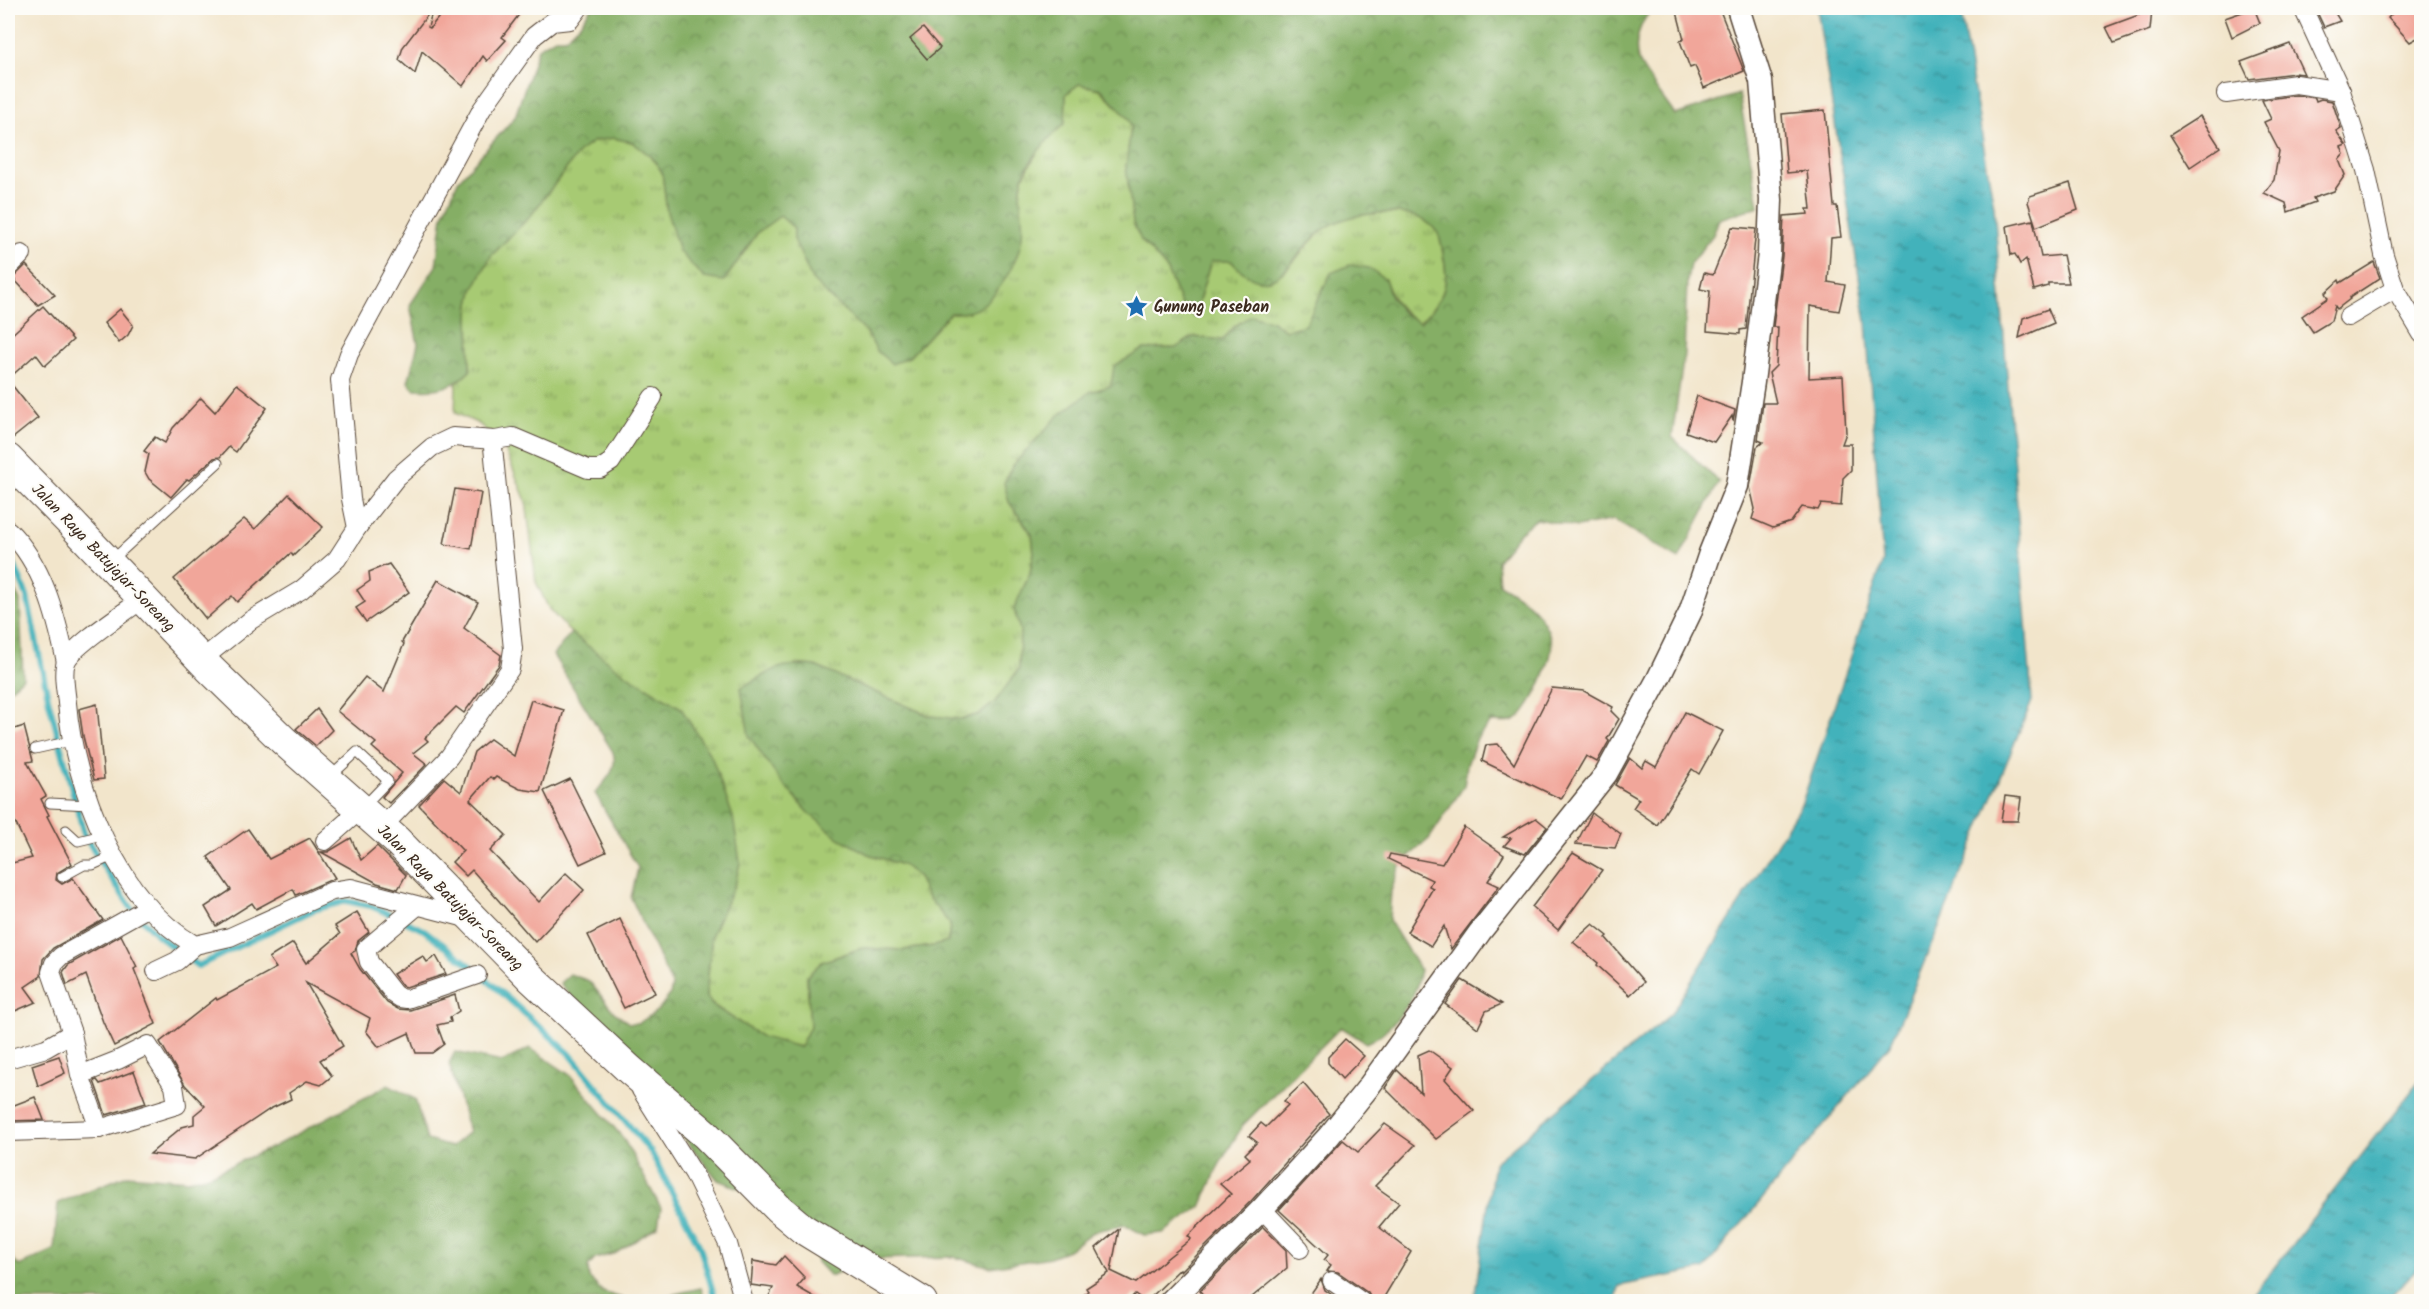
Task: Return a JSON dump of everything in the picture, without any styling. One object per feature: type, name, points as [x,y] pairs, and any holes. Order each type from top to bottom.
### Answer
[{"type":"highway","name":"Jalan Raya Batujajar-Soreang","points":[[8,459],[144,598],[201,660],[284,741],[429,872],[531,978],[630,1070],[705,1134],[778,1208],[803,1229],[922,1302]]},
{"type":"street","points":[[357,528],[351,500],[340,380],[349,354],[482,109],[534,36],[552,22],[570,20],[579,8]]},
{"type":"street","points":[[1170,1302],[1262,1209],[1329,1136],[1367,1089],[1480,932],[1606,774],[1658,679],[1690,612],[1710,553],[1737,486],[1769,255],[1771,200],[1761,81],[1738,8]]},
{"type":"street","points":[[2303,8],[2341,91],[2366,170],[2384,255],[2395,289],[2421,334]]},
{"type":"street","points":[[2226,94],[2296,84],[2341,91]]},
{"type":"street","points":[[8,268],[22,254]]},
{"type":"street","points":[[2348,317],[2395,289]]},
{"type":"street","points":[[201,660],[251,620],[301,590],[337,559],[357,528],[396,478],[440,441],[453,437],[495,440],[513,437],[588,469],[600,469],[611,462],[652,397]]},
{"type":"street","points":[[325,841],[371,819],[449,757],[510,669],[513,649],[493,447],[495,440]]},
{"type":"street","points":[[8,530],[21,543],[44,585],[57,620],[66,662],[63,742],[85,805],[110,858],[140,912],[176,933],[186,953]]},
{"type":"street","points":[[66,662],[75,650],[144,598]]},
{"type":"street","points":[[156,971],[186,953],[230,937],[332,891],[351,888],[394,898],[413,909],[472,919]]},
{"type":"street","points":[[413,909],[366,949],[369,962],[385,984],[400,998],[407,999],[477,975]]},
{"type":"street","points":[[99,1129],[80,1075],[72,1033],[51,972],[54,963],[61,956],[140,912]]},
{"type":"street","points":[[8,1059],[46,1048],[72,1033]]},
{"type":"street","points":[[8,1132],[99,1129],[177,1105],[174,1086],[148,1045],[80,1075]]},
{"type":"street","points":[[630,1070],[694,1174],[728,1244],[744,1302]]},
{"type":"street","points":[[1262,1209],[1300,1249]]},
{"type":"street","points":[[1332,1281],[1362,1302]]},
{"type":"lane","points":[[110,563],[218,463]]},
{"type":"lane","points":[[35,749],[63,742]]},
{"type":"lane","points":[[327,779],[357,752],[388,781],[371,819]]},
{"type":"lane","points":[[50,803],[85,805]]},
{"type":"lane","points":[[66,830],[78,841],[99,836]]},
{"type":"lane","points":[[62,877],[84,865],[93,865],[110,858]]},
{"type":"green space","points":[[591,8],[1655,8],[1650,12],[1639,31],[1638,59],[1649,79],[1675,115],[1739,94],[1759,206],[1719,219],[1713,235],[1690,264],[1684,354],[1672,437],[1719,482],[1679,559],[1614,520],[1577,527],[1537,519],[1522,530],[1497,561],[1499,584],[1516,594],[1538,613],[1548,630],[1552,648],[1546,671],[1527,708],[1512,722],[1491,722],[1477,738],[1467,765],[1464,786],[1429,839],[1401,863],[1391,891],[1389,920],[1420,970],[1417,986],[1402,1013],[1374,1039],[1366,1043],[1341,1027],[1243,1125],[1219,1165],[1201,1207],[1163,1233],[1144,1235],[1126,1225],[1091,1233],[1068,1250],[1050,1257],[991,1267],[954,1257],[869,1259],[830,1276],[817,1262],[813,1242],[791,1208],[718,1180],[560,983],[570,974],[589,981],[614,1012],[629,1023],[639,1023],[658,1010],[670,995],[672,985],[631,898],[638,868],[595,793],[613,769],[613,752],[553,655],[571,633],[619,670],[681,708],[712,758],[733,817],[740,862],[736,881],[712,934],[706,995],[712,1005],[762,1037],[800,1047],[810,1026],[807,976],[822,962],[862,948],[903,950],[948,942],[950,924],[926,895],[918,877],[903,865],[868,854],[839,838],[810,814],[781,782],[749,736],[741,688],[776,669],[793,665],[815,666],[930,716],[962,719],[980,714],[995,702],[1019,669],[1020,630],[1014,609],[1030,573],[1034,553],[1032,534],[1009,502],[1004,483],[1013,465],[1058,416],[1090,392],[1111,386],[1114,366],[1144,349],[1176,348],[1193,337],[1223,340],[1235,326],[1251,315],[1270,320],[1286,330],[1305,325],[1331,273],[1350,265],[1369,268],[1385,279],[1391,297],[1402,312],[1420,323],[1439,300],[1445,284],[1445,265],[1438,234],[1431,225],[1415,216],[1397,213],[1370,214],[1330,225],[1308,244],[1289,266],[1270,280],[1259,280],[1246,274],[1231,261],[1211,261],[1194,317],[1181,304],[1166,268],[1141,240],[1133,223],[1126,167],[1131,126],[1128,118],[1101,89],[1079,84],[1066,94],[1065,123],[1036,154],[1023,177],[1020,192],[1022,236],[1016,258],[1004,281],[996,292],[978,308],[968,312],[950,313],[909,357],[892,364],[877,351],[867,333],[812,280],[794,239],[794,228],[780,216],[758,232],[724,281],[704,278],[679,251],[667,212],[662,172],[652,157],[632,142],[613,138],[594,141],[579,152],[531,215],[491,256],[473,290],[469,309],[470,371],[445,387],[414,389],[408,382],[418,344],[410,305],[436,266],[443,215],[458,181],[515,117],[538,48],[555,38],[565,38],[580,24]]},
{"type":"green space","points":[[1079,84],[1100,89],[1128,118],[1131,126],[1126,167],[1141,240],[1166,268],[1181,304],[1194,316],[1211,261],[1231,261],[1248,275],[1262,280],[1274,278],[1285,270],[1317,234],[1330,224],[1344,218],[1370,214],[1407,214],[1432,225],[1439,234],[1445,266],[1443,292],[1434,307],[1419,323],[1398,305],[1385,279],[1331,273],[1306,325],[1286,330],[1270,320],[1235,326],[1223,340],[1193,337],[1176,348],[1144,349],[1111,386],[1090,392],[1009,502],[1032,534],[1034,553],[1030,573],[1014,609],[1020,630],[1019,669],[995,702],[980,714],[962,719],[930,716],[815,666],[795,664],[868,854],[903,865],[918,877],[926,895],[950,924],[948,942],[903,950],[862,948],[822,962],[807,976],[810,1026],[800,1047],[762,1038],[712,1004],[706,995],[712,934],[736,881],[681,708],[619,670],[571,633],[549,609],[536,582],[526,501],[504,447],[479,424],[455,413],[456,384],[470,371],[469,309],[473,290],[491,256],[531,215],[579,152],[594,141],[613,138],[632,142],[652,157],[662,172],[667,212],[724,281],[758,232],[780,215],[794,228],[794,239],[867,333],[877,351],[909,357],[950,313],[969,312],[1022,236],[1019,196],[1023,178],[1041,145],[1065,123],[1066,94]]},
{"type":"green space","points":[[8,573],[20,601],[23,678],[8,691]]},
{"type":"green space","points":[[530,1048],[570,1075],[623,1138],[661,1208],[658,1226],[616,1253],[595,1259],[588,1267],[589,1278],[603,1292],[631,1301],[8,1301],[8,1253],[19,1266],[54,1250],[58,1203],[127,1175],[188,1180],[209,1175],[275,1146],[388,1085],[415,1099],[427,1140],[451,1147],[469,1132],[449,1063],[455,1052],[502,1062]]},
{"type":"green space","points":[[701,1288],[705,1301],[645,1301]]},
{"type":"water","points":[[1817,8],[1960,8],[1994,206],[2032,701],[1890,1045],[1704,1269],[1619,1286],[1616,1301],[1474,1301],[1494,1163],[1671,1014],[1802,803],[1883,561],[1866,322]]},
{"type":"water","points":[[2421,1079],[2421,1264],[2387,1301],[2248,1301]]},
{"type":"building","points":[[433,8],[428,27],[430,28],[446,8],[524,8],[502,37],[506,40],[487,61],[483,56],[463,86],[422,51],[415,74],[399,60],[403,47]]},
{"type":"building","points":[[1676,8],[1719,8],[1744,71],[1704,88],[1695,66],[1690,68],[1680,41],[1684,39]]},
{"type":"building","points":[[2254,8],[2260,23],[2232,37],[2225,18]]},
{"type":"building","points":[[2315,8],[2332,8],[2340,21],[2324,27]]},
{"type":"building","points":[[2397,8],[2421,8],[2421,36],[2410,42],[2388,18]]},
{"type":"building","points":[[2152,10],[2150,30],[2114,43],[2106,27]]},
{"type":"building","points":[[923,28],[940,48],[927,59],[910,39]]},
{"type":"building","points":[[2290,44],[2304,74],[2294,73],[2249,79],[2241,62]]},
{"type":"building","points":[[2296,95],[2315,98],[2316,101],[2321,99],[2332,101],[2341,128],[2336,131],[2346,145],[2341,147],[2344,154],[2339,160],[2345,175],[2334,191],[2313,198],[2315,202],[2288,212],[2286,203],[2264,193],[2274,180],[2279,151],[2264,122],[2271,119],[2262,100]]},
{"type":"building","points":[[1825,110],[1834,206],[1837,206],[1841,237],[1831,238],[1828,282],[1845,285],[1839,311],[1810,306],[1809,378],[1843,376],[1846,433],[1842,444],[1851,444],[1851,470],[1843,478],[1841,506],[1821,504],[1818,510],[1802,507],[1791,522],[1773,528],[1752,519],[1755,509],[1750,487],[1757,447],[1763,442],[1758,440],[1763,403],[1776,403],[1769,373],[1776,366],[1778,327],[1773,327],[1782,256],[1784,216],[1808,214],[1807,209],[1811,209],[1807,171],[1787,173],[1782,114]]},
{"type":"building","points":[[2200,116],[2220,147],[2190,167],[2170,135]]},
{"type":"building","points":[[2070,183],[2078,210],[2036,227],[2028,202],[2030,196]]},
{"type":"building","points":[[2033,220],[2041,257],[2063,255],[2069,283],[2048,283],[2048,286],[2034,290],[2026,259],[2020,264],[2015,254],[2011,255],[2007,226]]},
{"type":"building","points":[[1732,227],[1756,229],[1746,329],[1740,330],[1740,334],[1707,331],[1710,291],[1700,289],[1704,273],[1713,275]]},
{"type":"building","points":[[2374,262],[2380,278],[2349,298],[2337,309],[2335,306],[2331,321],[2313,332],[2302,316],[2328,298],[2325,293],[2339,280],[2340,283]]},
{"type":"building","points":[[26,265],[55,295],[38,305],[13,278]]},
{"type":"building","points":[[43,306],[73,340],[45,366],[36,354],[8,379],[8,338]]},
{"type":"building","points":[[120,309],[133,325],[128,335],[119,343],[104,323]]},
{"type":"building","points":[[2048,309],[2054,323],[2019,338],[2023,318]]},
{"type":"building","points":[[8,380],[38,418],[8,442]]},
{"type":"building","points":[[237,384],[267,408],[236,452],[229,447],[220,457],[214,458],[189,480],[187,479],[171,497],[149,479],[145,472],[149,454],[144,451],[155,437],[165,443],[173,428],[201,398],[215,412]]},
{"type":"building","points":[[1697,396],[1735,410],[1733,421],[1732,416],[1714,442],[1686,432]]},
{"type":"building","points":[[455,489],[481,493],[471,549],[444,544]]},
{"type":"building","points":[[289,494],[323,527],[293,556],[291,553],[237,602],[232,596],[206,619],[174,579],[244,519],[255,529]]},
{"type":"building","points":[[389,564],[409,592],[366,622],[356,608],[365,602],[357,590],[370,581],[369,572]]},
{"type":"building","points":[[438,580],[478,602],[464,628],[501,655],[499,665],[464,713],[456,707],[425,738],[428,741],[413,753],[427,764],[389,803],[382,797],[402,773],[372,747],[376,743],[337,711],[365,677],[384,692],[404,644],[402,642]]},
{"type":"building","points":[[1552,688],[1584,691],[1613,707],[1611,711],[1619,719],[1597,762],[1586,756],[1561,799],[1482,761],[1486,745],[1498,744],[1514,764]]},
{"type":"building","points":[[531,700],[564,710],[540,792],[520,789],[496,777],[494,779],[490,777],[470,800],[506,835],[490,851],[539,902],[566,873],[584,890],[535,942],[472,870],[466,876],[452,862],[463,851],[419,805],[444,778],[461,792],[474,752],[490,739],[514,756]]},
{"type":"building","points":[[97,704],[104,779],[94,780],[79,709]]},
{"type":"building","points":[[317,709],[332,730],[316,746],[296,729]]},
{"type":"building","points":[[1685,712],[1723,731],[1699,774],[1692,769],[1657,825],[1633,808],[1639,799],[1615,785],[1630,758],[1642,768],[1646,761],[1656,767]]},
{"type":"building","points":[[24,726],[33,761],[27,762],[46,796],[41,799],[49,815],[47,816],[72,864],[57,873],[56,880],[62,884],[73,878],[103,920],[53,948],[43,959],[41,976],[25,987],[36,1002],[8,1014],[8,864],[32,858],[8,807],[8,801],[12,799],[8,782],[8,731]]},
{"type":"building","points":[[570,779],[606,852],[580,864],[544,791]]},
{"type":"building","points":[[2005,796],[2021,798],[2018,821],[2001,821]]},
{"type":"building","points":[[1592,813],[1621,834],[1615,848],[1576,844]]},
{"type":"building","points":[[1536,818],[1547,827],[1525,854],[1504,846],[1511,838],[1503,837]]},
{"type":"building","points":[[1464,827],[1504,855],[1488,881],[1499,886],[1451,949],[1444,926],[1431,946],[1407,932],[1433,888],[1429,886],[1432,880],[1388,859],[1390,854],[1442,864]]},
{"type":"building","points":[[248,829],[269,859],[310,838],[335,878],[296,895],[293,889],[256,909],[252,903],[216,926],[205,907],[231,890],[208,857]]},
{"type":"building","points":[[351,838],[361,860],[377,846],[406,875],[398,889],[377,883],[321,852],[328,852]]},
{"type":"building","points":[[1573,853],[1602,870],[1558,930],[1532,907]]},
{"type":"building","points":[[357,912],[369,932],[358,941],[355,951],[351,953],[360,969],[387,1003],[398,1009],[410,1010],[455,995],[459,1011],[450,1017],[451,1022],[437,1025],[444,1044],[432,1053],[416,1053],[409,1033],[379,1047],[366,1031],[370,1018],[306,983],[343,1046],[320,1060],[332,1076],[321,1085],[307,1081],[289,1093],[291,1099],[270,1109],[195,1159],[150,1154],[182,1127],[194,1124],[194,1115],[205,1106],[185,1085],[160,1042],[216,998],[217,1000],[276,968],[269,958],[293,943],[306,963],[340,934],[335,926]]},
{"type":"building","points":[[620,919],[655,993],[624,1008],[588,935]]},
{"type":"building","points":[[1593,924],[1608,936],[1606,938],[1644,982],[1630,995],[1573,942]]},
{"type":"building","points":[[121,935],[137,967],[134,969],[156,1024],[114,1046],[86,975],[67,985],[63,972],[68,965]]},
{"type":"building","points":[[423,956],[427,962],[436,956],[446,974],[406,987],[402,986],[393,974]]},
{"type":"building","points":[[1462,980],[1502,1004],[1486,1011],[1478,1028],[1445,1004]]},
{"type":"building","points":[[1345,1039],[1364,1056],[1342,1079],[1328,1063],[1328,1057]]},
{"type":"building","points":[[1429,1050],[1453,1067],[1445,1079],[1474,1111],[1436,1139],[1385,1088],[1397,1070],[1421,1093],[1418,1055]]},
{"type":"building","points":[[59,1056],[65,1073],[38,1086],[32,1065]]},
{"type":"building","points":[[134,1071],[146,1103],[106,1115],[94,1081],[97,1080],[100,1084]]},
{"type":"building","points":[[1303,1083],[1329,1114],[1252,1200],[1181,1271],[1180,1269],[1146,1302],[1135,1294],[1127,1302],[1076,1302],[1088,1291],[1086,1288],[1109,1273],[1096,1248],[1119,1229],[1111,1271],[1136,1283],[1191,1239],[1188,1236],[1231,1194],[1220,1184],[1250,1159],[1245,1154],[1257,1142],[1249,1136],[1261,1123],[1266,1127],[1288,1105],[1284,1101]]},
{"type":"building","points":[[35,1097],[44,1120],[8,1121],[9,1107]]},
{"type":"building","points":[[1385,1124],[1415,1145],[1375,1186],[1399,1203],[1379,1227],[1411,1252],[1381,1302],[1373,1302],[1368,1293],[1338,1272],[1327,1271],[1331,1265],[1324,1260],[1328,1255],[1279,1210],[1343,1140],[1358,1152]]},
{"type":"building","points":[[1263,1227],[1286,1250],[1287,1268],[1246,1302],[1209,1302],[1200,1291]]},
{"type":"building","points":[[784,1256],[805,1278],[797,1287],[823,1302],[766,1302],[773,1288],[751,1285],[753,1261],[776,1265]]},
{"type":"building","points":[[1321,1279],[1325,1290],[1342,1302],[1305,1302]]},
{"type":"waterway","points":[[8,549],[27,596],[49,702],[84,834],[132,909],[157,935],[198,966],[313,910],[346,901],[371,906],[424,930],[476,970],[569,1053],[651,1152],[700,1247],[716,1302]]},
{"type":"place","name":"Gunung Paseban","points":[[1136,307]]}]
